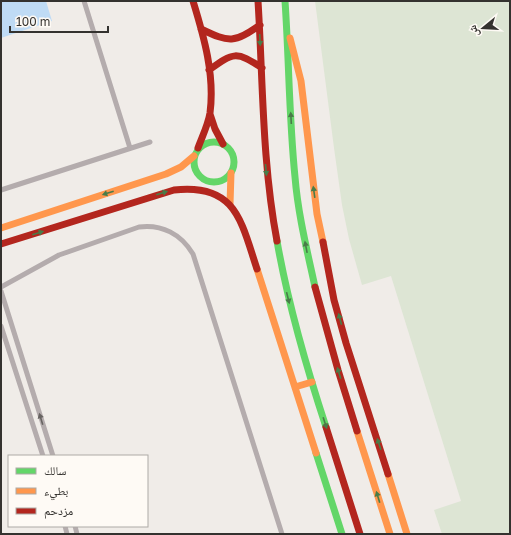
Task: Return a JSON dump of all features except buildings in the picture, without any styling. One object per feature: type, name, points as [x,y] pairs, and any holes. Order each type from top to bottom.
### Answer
[{"type":"street","points":[[84,1],[130,148]]},
{"type":"street","points":[[193,1],[201,29],[209,70],[210,114],[215,130],[223,144],[230,150],[233,158],[233,167],[229,175],[222,180],[213,182],[207,181],[200,177],[195,170],[194,156]]},
{"type":"street","points":[[258,1],[262,68],[264,150],[272,216],[285,284],[312,382],[360,534]]},
{"type":"street","points":[[285,1],[294,162],[298,201],[308,258],[330,342],[390,534]]},
{"type":"street","points":[[201,29],[221,38],[233,40],[241,38],[260,25]]},
{"type":"street","points":[[287,29],[301,81],[317,214],[334,300],[407,534]]},
{"type":"street","points":[[209,70],[229,56],[236,54],[243,56],[262,68]]},
{"type":"street","points":[[1,228],[166,174],[181,167],[194,156],[210,114]]},
{"type":"street","points":[[1,190],[150,142]]},
{"type":"street","points":[[198,148],[210,142],[219,142],[223,144]]},
{"type":"street","points":[[230,204],[231,171]]},
{"type":"street","points":[[204,190],[207,181]]},
{"type":"street","points":[[1,244],[174,190],[189,188],[204,190],[214,193],[230,204],[246,237],[342,534]]},
{"type":"street","points":[[1,287],[58,255],[139,227],[151,226],[164,228],[181,238],[193,254],[282,534]]},
{"type":"street","points":[[1,291],[53,455]]},
{"type":"street","points":[[1,326],[43,455]]},
{"type":"street","points":[[295,387],[312,382]]},
{"type":"green space","points":[[315,1],[510,1],[510,534],[442,534],[434,510],[461,501],[391,276],[362,285],[349,239],[342,205]]},
{"type":"water","points":[[1,1],[46,1],[52,21],[1,38]]},
{"type":"traffic: fast","points":[[285,1],[291,133],[296,191],[315,287]]},
{"type":"traffic: fast","points":[[218,142],[225,145],[231,151],[234,162],[233,170],[225,179],[218,182],[210,182],[203,179],[195,170],[194,158],[197,151],[206,143],[218,142]]},
{"type":"traffic: fast","points":[[277,241],[286,288],[298,335],[326,427]]},
{"type":"traffic: fast","points":[[316,453],[342,534]]},
{"type":"traffic: slow","points":[[290,38],[301,81],[317,214],[323,242]]},
{"type":"traffic: slow","points":[[1,228],[166,174],[181,167],[194,156]]},
{"type":"traffic: slow","points":[[230,204],[231,173]]},
{"type":"traffic: slow","points":[[257,269],[316,453]]},
{"type":"traffic: slow","points":[[295,387],[312,382]]},
{"type":"traffic: slow","points":[[357,431],[390,534]]},
{"type":"traffic: slow","points":[[388,474],[407,534]]},
{"type":"traffic: jam","points":[[193,1],[205,42],[211,85],[210,113],[198,148]]},
{"type":"traffic: jam","points":[[258,1],[268,181],[277,241]]},
{"type":"traffic: jam","points":[[201,29],[219,37],[232,39],[238,38],[260,25]]},
{"type":"traffic: jam","points":[[209,70],[224,60],[235,56],[240,56],[262,68]]},
{"type":"traffic: jam","points":[[210,114],[215,129],[223,144]]},
{"type":"traffic: jam","points":[[1,244],[174,190],[195,189],[211,193],[223,199],[233,209],[246,235],[257,269]]},
{"type":"traffic: jam","points":[[323,242],[334,300],[346,343],[388,474]]},
{"type":"traffic: jam","points":[[315,287],[357,431]]},
{"type":"traffic: jam","points":[[326,427],[360,534]]}]
